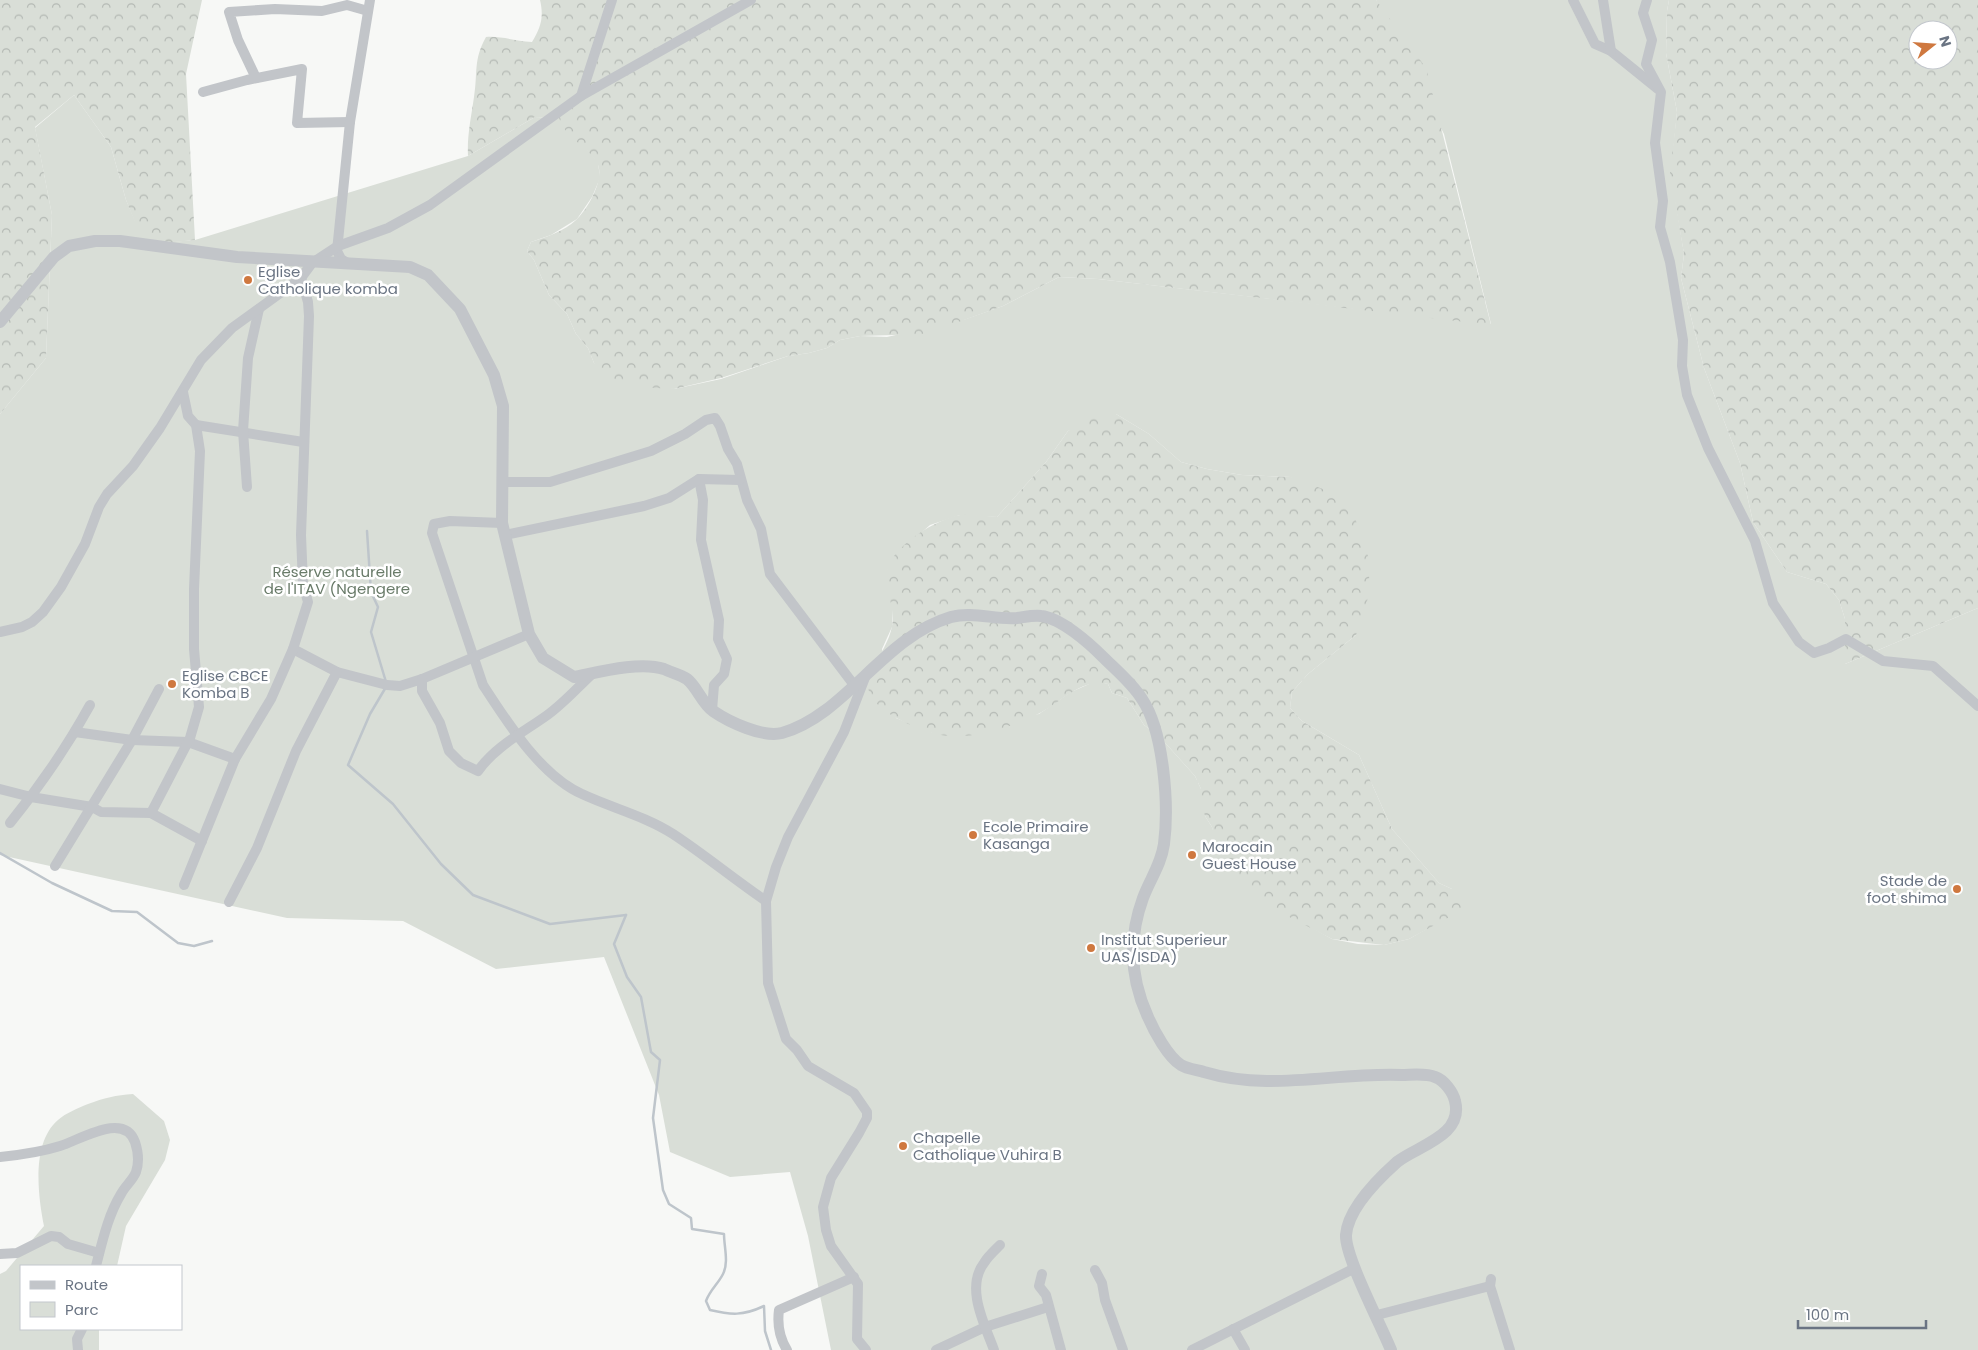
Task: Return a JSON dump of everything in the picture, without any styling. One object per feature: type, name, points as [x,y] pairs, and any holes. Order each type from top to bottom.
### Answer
[{"type":"street","points":[[581,96],[612,0]]},
{"type":"street","points":[[0,632],[32,622],[42,612],[61,587],[85,544],[100,506],[107,494],[133,466],[183,392],[202,360],[232,328],[301,278],[312,263],[338,246],[388,228],[430,205],[581,96],[751,0]]},
{"type":"street","points":[[1574,0],[1595,44],[1611,51],[1660,92]]},
{"type":"street","points":[[1603,0],[1611,51]]},
{"type":"street","points":[[1646,0],[1643,13],[1652,40],[1646,64],[1660,92],[1655,143],[1663,201],[1660,227],[1670,262],[1683,340],[1682,366],[1687,395],[1708,448],[1755,541],[1769,593],[1780,615],[1799,642],[1814,653],[1829,648],[1846,638],[1883,660],[1933,666],[1978,706]]},
{"type":"street","points":[[256,78],[238,40],[229,12],[283,9],[322,11],[347,5],[369,5],[350,122],[338,246],[338,256],[352,265]]},
{"type":"street","points":[[204,92],[256,78],[302,69],[297,123],[350,122]]},
{"type":"street","points":[[0,322],[54,258],[69,246],[95,241],[120,241],[237,257],[312,263],[410,267],[428,275],[460,309],[494,375],[503,406],[502,482],[504,529],[529,634],[542,658],[574,678],[650,666],[664,670],[686,679],[712,710],[759,733],[779,734],[819,715],[902,641],[947,618],[964,614],[1012,619],[1042,616],[1051,619],[1087,641],[1124,677],[1144,700],[1153,724],[1164,768],[1164,843],[1159,867],[1144,897],[1132,944],[1136,991],[1156,1035],[1180,1064],[1211,1074],[1235,1079],[1300,1082],[1364,1075],[1435,1077],[1450,1089],[1456,1102],[1456,1118],[1447,1130],[1425,1147],[1401,1159],[1355,1210],[1346,1233],[1348,1248],[1355,1268],[1392,1350]]},
{"type":"street","points":[[184,885],[235,759],[271,699],[293,649],[308,602],[304,584],[302,535],[303,442],[309,316],[308,302],[301,278]]},
{"type":"street","points":[[246,487],[243,432],[248,358],[258,309]]},
{"type":"street","points":[[151,813],[188,742],[196,723],[199,707],[194,649],[194,589],[200,451],[196,425],[188,416],[183,392]]},
{"type":"street","points":[[502,482],[550,482],[651,452],[685,434],[706,420],[715,418],[720,426],[728,449],[737,464],[740,480],[761,529],[770,574],[854,684]]},
{"type":"street","points":[[196,425],[303,442]]},
{"type":"street","points":[[740,480],[699,478],[669,498],[608,514],[504,529],[450,521],[434,524],[432,533],[444,573],[475,656],[483,685],[517,734],[541,762],[558,779],[580,794],[630,813],[673,834],[766,901]]},
{"type":"street","points":[[699,478],[703,500],[701,540],[719,620],[718,639],[727,659],[724,674],[714,685],[712,710]]},
{"type":"street","points":[[293,649],[337,672],[387,685],[400,686],[422,679],[529,634]]},
{"type":"street","points":[[230,902],[257,848],[296,751],[337,672]]},
{"type":"street","points":[[422,679],[422,690],[440,723],[450,752],[462,763],[478,771],[517,734],[547,715],[592,674]]},
{"type":"street","points":[[866,674],[844,732],[788,837],[776,867],[766,901],[768,983],[786,1039],[797,1050],[808,1066],[854,1093],[867,1112],[867,1118],[859,1133],[831,1178],[823,1208],[826,1230],[831,1246],[858,1284],[857,1339],[866,1350]]},
{"type":"street","points":[[56,866],[132,740],[159,689]]},
{"type":"street","points":[[10,823],[31,797],[75,732],[90,705]]},
{"type":"street","points":[[75,732],[132,740],[188,742],[235,759]]},
{"type":"street","points":[[0,789],[31,797],[92,807],[102,812],[151,813],[202,841]]},
{"type":"street","points":[[0,1157],[60,1146],[108,1128],[120,1128],[128,1131],[138,1151],[136,1173],[121,1193],[115,1206],[96,1265]]},
{"type":"street","points":[[0,1254],[17,1253],[51,1236],[59,1237],[68,1244],[99,1252]]},
{"type":"street","points":[[994,1350],[985,1328],[976,1292],[978,1275],[983,1264],[1000,1245]]},
{"type":"street","points":[[1192,1350],[1355,1268]]},
{"type":"street","points":[[1095,1270],[1102,1283],[1105,1300],[1124,1350]]},
{"type":"street","points":[[1042,1274],[1039,1286],[1046,1295],[1061,1350]]},
{"type":"street","points":[[787,1350],[781,1340],[778,1328],[779,1310],[854,1277]]},
{"type":"street","points":[[1377,1315],[1490,1283],[1510,1350]]},
{"type":"street","points":[[936,1350],[985,1328],[1048,1307]]},
{"type":"street","points":[[1233,1329],[1245,1350]]},
{"type":"street","points":[[78,1350],[77,1339],[82,1330]]},
{"type":"green space","points":[[0,0],[202,0],[186,74],[195,240],[144,245],[126,200],[111,147],[74,95],[35,127],[52,215],[46,358],[0,414]]},
{"type":"green space","points":[[540,0],[1376,0],[1426,68],[1491,325],[1098,279],[1059,277],[1003,306],[925,334],[860,336],[840,340],[827,348],[788,356],[721,378],[674,389],[639,387],[612,378],[594,363],[588,348],[576,334],[567,314],[549,295],[534,260],[527,251],[531,242],[561,230],[581,215],[591,200],[598,183],[599,167],[596,161],[571,137],[559,118],[535,117],[468,156],[477,67],[482,45],[486,37],[532,42],[541,22]]},
{"type":"green space","name":"Réserve naturelle de l'ITAV (Ngengere","points":[[1376,0],[1669,0],[1666,53],[1677,112],[1671,173],[1684,254],[1681,278],[1704,368],[1740,463],[1753,522],[1787,572],[1826,584],[1839,600],[1845,619],[1845,664],[1978,608],[1978,1350],[831,1350],[808,1236],[790,1172],[730,1177],[670,1152],[659,1095],[604,957],[496,969],[403,921],[287,918],[0,855],[0,414],[46,358],[52,215],[35,128],[74,95],[111,147],[126,200],[145,244],[195,240],[468,156],[535,117],[559,118],[598,162],[600,178],[592,197],[577,219],[551,235],[531,242],[527,251],[534,260],[549,295],[567,314],[576,334],[588,348],[594,363],[674,389],[721,379],[788,356],[827,348],[840,340],[860,336],[887,337],[966,319],[1003,306],[1059,277],[1098,279],[1491,324],[1444,134]],"holes":[[[1116,414],[1149,434],[1181,462],[1242,475],[1291,477],[1356,635],[1308,674],[1292,692],[1290,708],[1302,721],[1359,755],[1392,829],[1439,883],[1452,889],[1430,927],[1409,939],[1384,945],[1358,944],[1332,939],[1289,915],[1217,853],[1216,840],[1212,827],[1205,816],[1201,789],[1195,776],[1159,736],[1144,725],[1127,698],[1112,693],[1108,684],[1096,681],[1071,692],[1039,714],[933,733],[896,718],[882,649],[892,627],[893,604],[888,587],[887,571],[895,556],[930,525],[960,515],[997,517],[1046,462],[1068,431]]]},
{"type":"green space","points":[[1669,0],[1978,0],[1978,608],[1845,664],[1845,619],[1839,600],[1826,584],[1787,572],[1753,522],[1740,463],[1704,368],[1681,278],[1684,254],[1670,173],[1677,112],[1666,53]]},
{"type":"green space","points":[[1095,414],[1116,414],[1149,434],[1181,462],[1242,475],[1291,477],[1328,491],[1355,518],[1370,562],[1368,598],[1356,635],[1308,674],[1292,692],[1290,708],[1302,721],[1359,755],[1392,829],[1439,883],[1452,889],[1468,907],[1409,939],[1384,945],[1332,939],[1266,905],[1248,892],[1222,866],[1217,853],[1212,827],[1205,816],[1201,803],[1201,789],[1195,776],[1159,736],[1144,725],[1127,698],[1112,693],[1108,684],[1098,683],[1080,688],[1026,720],[986,733],[972,735],[945,736],[932,733],[903,722],[876,702],[870,694],[868,684],[891,631],[893,619],[886,576],[891,561],[906,543],[939,522],[960,515],[997,517],[1046,462],[1068,431]]},
{"type":"green space","points":[[133,1094],[164,1121],[170,1140],[165,1160],[126,1226],[117,1265],[20,1265],[20,1330],[99,1330],[99,1350],[0,1350],[0,1274],[6,1271],[44,1226],[40,1200],[39,1170],[40,1156],[49,1130],[61,1117],[80,1107],[121,1095]]},
{"type":"waterway","points":[[367,531],[371,592],[378,607],[371,632],[386,682]]},
{"type":"waterway","points":[[386,687],[370,714],[348,765],[393,804],[441,864],[473,895],[550,924],[626,915]]},
{"type":"waterway","points":[[0,853],[52,883],[112,911],[137,912],[178,943],[194,946],[212,941]]},
{"type":"waterway","points":[[626,915],[614,944],[627,977],[641,997],[651,1052],[660,1060],[653,1118],[663,1190],[669,1204],[691,1218],[692,1229],[724,1234],[726,1265],[723,1274],[706,1301],[710,1310],[737,1314],[750,1312],[764,1306],[765,1331],[771,1350]]},
{"type":"place","name":"Eglise Catholique komba","points":[[248,280]]},
{"type":"place","name":"Eglise CBCE Komba B","points":[[172,684]]},
{"type":"place","name":"Ecole Primaire Kasanga","points":[[973,835]]},
{"type":"place","name":"Marocain Guest House","points":[[1192,855]]},
{"type":"place","name":"Stade de foot shima","points":[[1957,889]]},
{"type":"place","name":"Institut Superieur UAS/ISDA)","points":[[1091,948]]},
{"type":"place","name":"Chapelle Catholique Vuhira B","points":[[903,1146]]}]
